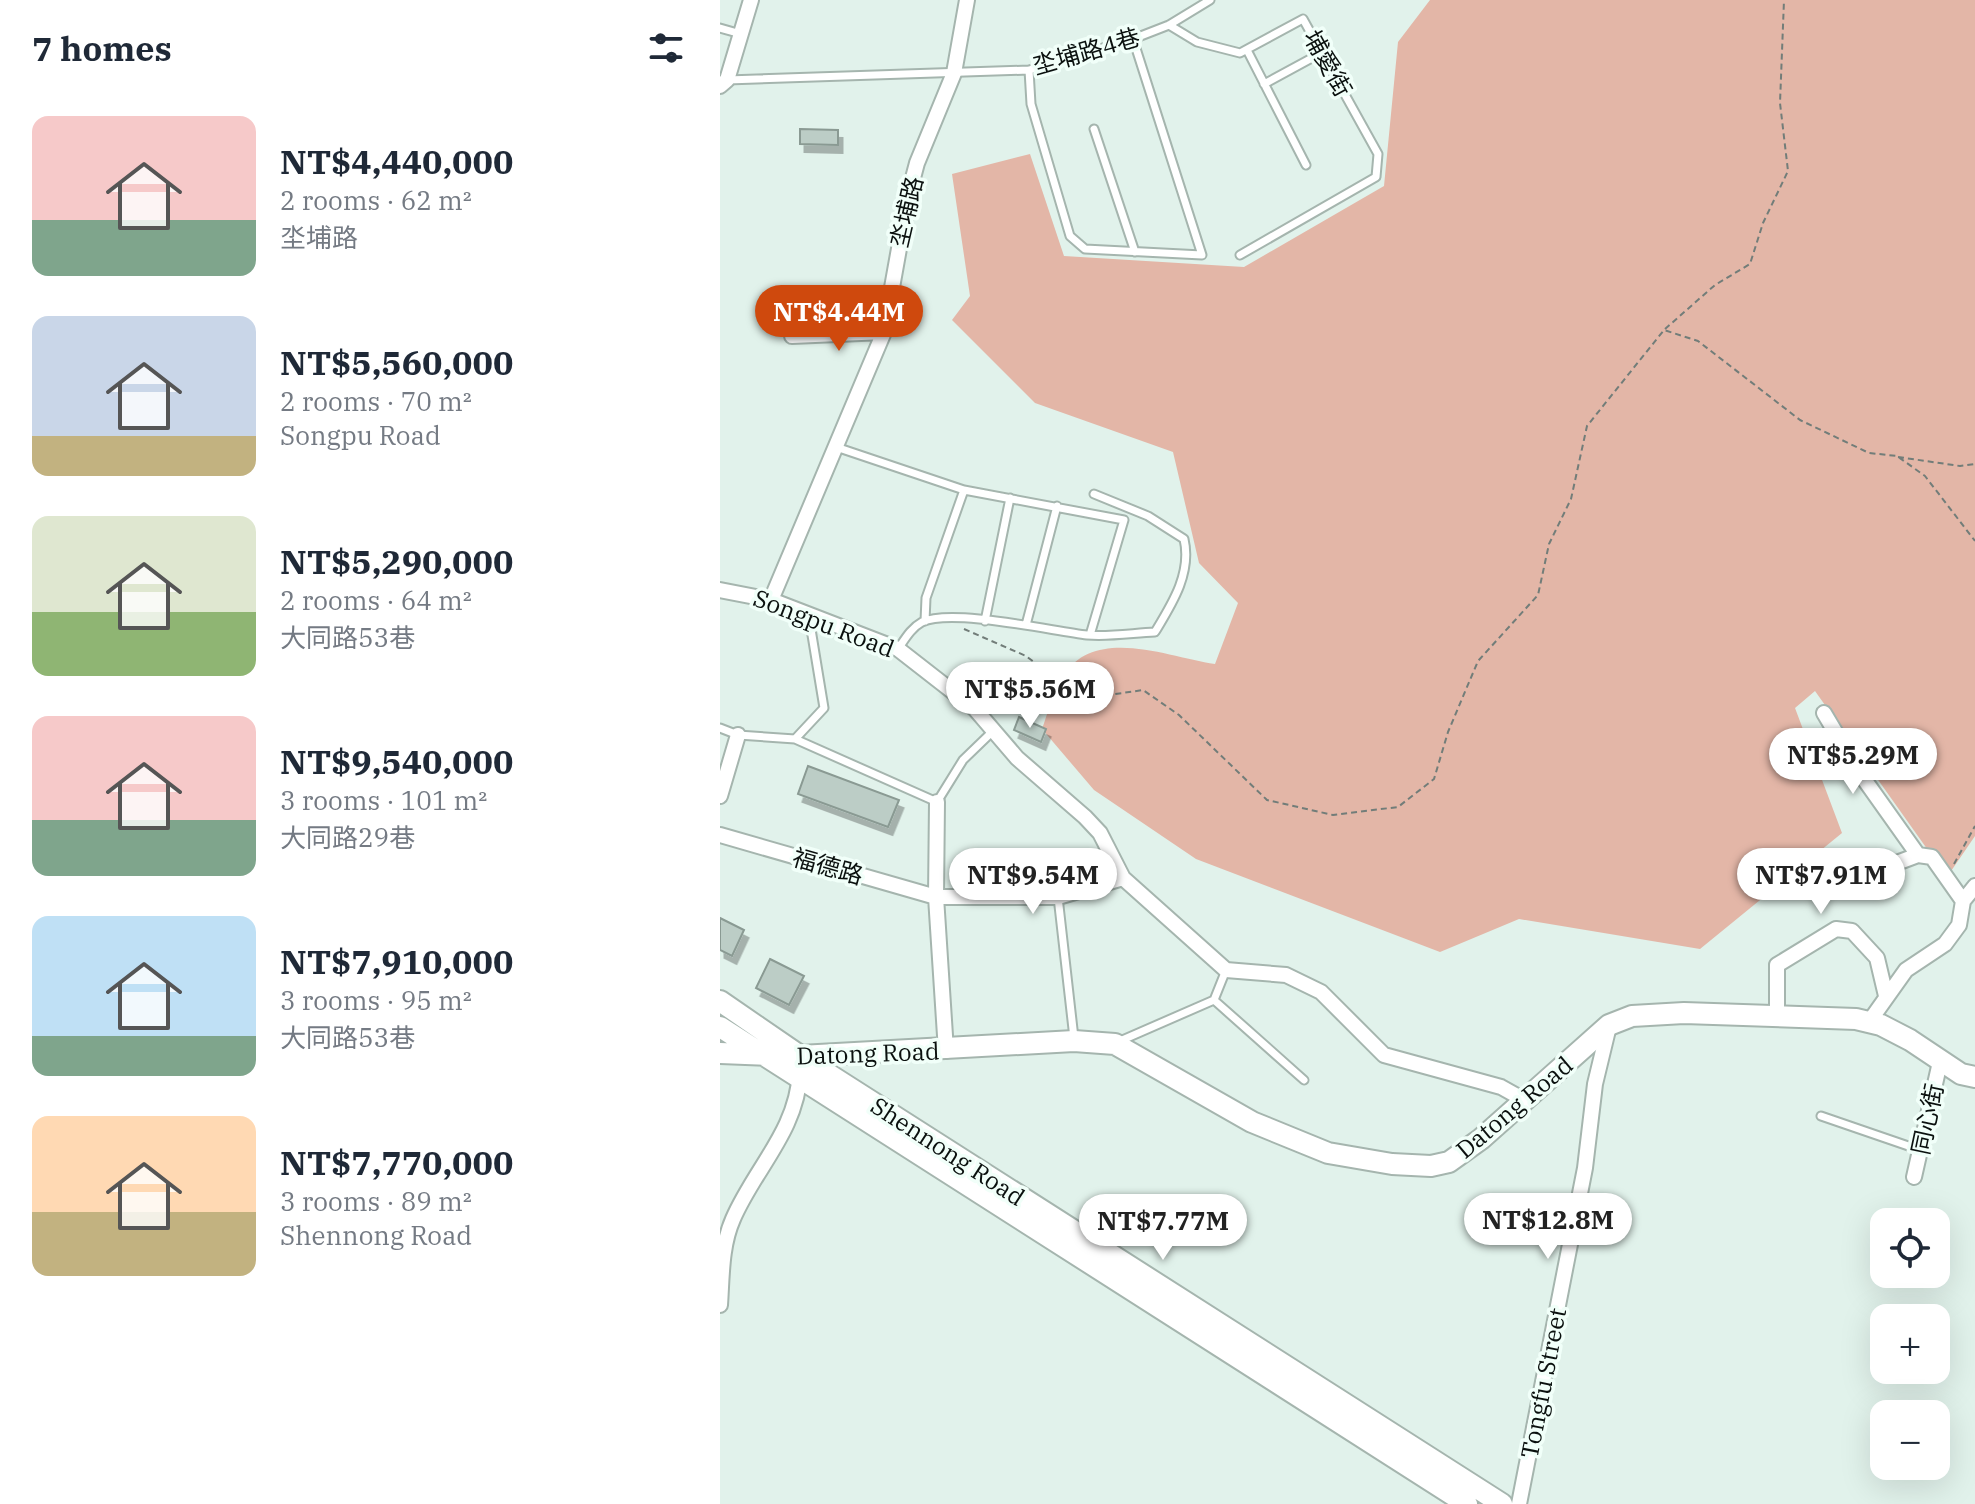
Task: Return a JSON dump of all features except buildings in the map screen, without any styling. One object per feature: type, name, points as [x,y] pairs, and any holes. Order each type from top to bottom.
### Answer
[{"type":"street","points":[[724,83],[751,0]]},
{"type":"street","name":"坔埔路","points":[[771,600],[884,332],[909,193],[954,73],[967,0]]},
{"type":"street","points":[[792,336],[884,332]]},
{"type":"street","name":"Songpu Road","points":[[720,590],[771,600],[898,649],[975,709],[992,732],[1100,833],[1123,878],[1226,970]]},
{"type":"street","points":[[1824,713],[1859,772],[1918,855]]},
{"type":"street","points":[[720,796],[724,773],[738,735]]},
{"type":"street","points":[[937,802],[936,897],[946,1051]]},
{"type":"street","name":"福德路","points":[[720,835],[936,897],[1058,897],[1123,878]]},
{"type":"street","points":[[1870,873],[1918,855],[1932,857],[1963,901]]},
{"type":"street","points":[[1869,1022],[1906,970],[1945,944],[1959,925],[1963,901],[1975,886]]},
{"type":"street","points":[[1777,1016],[1777,965],[1836,929],[1852,931],[1877,958],[1886,996]]},
{"type":"street","points":[[1226,970],[1286,975],[1321,992],[1384,1055],[1501,1087],[1526,1101]]},
{"type":"street","name":"Shennong Road","points":[[720,1001],[1472,1500]]},
{"type":"street","name":"Datong Road","points":[[720,1053],[800,1056],[946,1051],[1074,1041],[1115,1044],[1252,1122],[1328,1153],[1392,1164],[1431,1166],[1449,1162],[1526,1101],[1609,1025],[1632,1016],[1684,1013],[1830,1017],[1869,1022],[1910,1040],[1940,1062],[1975,1077]]},
{"type":"street","name":"Tongfu Street","points":[[1519,1504],[1585,1168],[1595,1084],[1609,1025]]},
{"type":"street","name":"Shennong Road","points":[[720,1027],[799,1081],[1472,1500],[1502,1504]]},
{"type":"street","points":[[720,1305],[723,1258],[733,1220],[792,1119],[800,1056]]},
{"type":"street","name":"同心街","points":[[1914,1177],[1940,1062]]},
{"type":"lane","name":"坔埔路4巷","points":[[724,83],[1029,70],[1133,39],[1169,25],[1210,0]]},
{"type":"lane","name":"埔愛街","points":[[1240,255],[1376,177],[1378,154],[1303,19],[1247,50]]},
{"type":"lane","points":[[1169,25],[1197,42],[1240,53],[1247,50],[1306,165]]},
{"type":"lane","points":[[720,28],[741,34]]},
{"type":"lane","points":[[1029,70],[1031,104],[1070,236],[1085,249],[1202,255],[1133,39]]},
{"type":"lane","points":[[1264,84],[1323,52]]},
{"type":"lane","points":[[1094,129],[1135,252]]},
{"type":"lane","points":[[836,447],[964,490],[1124,520],[1090,635]]},
{"type":"lane","points":[[925,621],[926,598],[964,490]]},
{"type":"lane","points":[[898,649],[912,629],[925,621],[941,619],[1026,625],[1090,635],[1155,632],[1179,592],[1187,549],[1184,539],[1148,516],[1094,494]]},
{"type":"lane","points":[[985,621],[1010,498]]},
{"type":"lane","points":[[1026,625],[1057,506]]},
{"type":"lane","points":[[795,739],[824,708],[809,617]]},
{"type":"lane","points":[[720,728],[738,735],[795,739],[937,802],[963,760],[992,732]]},
{"type":"lane","points":[[1058,897],[1074,1041]]},
{"type":"lane","points":[[1115,1044],[1214,1000],[1226,970]]},
{"type":"lane","points":[[1214,1000],[1304,1080]]},
{"type":"lane","points":[[1821,1116],[1920,1150]]},
{"type":"path","points":[[941,619],[1026,656],[1076,694],[1102,696],[1143,690],[1179,715],[1267,800],[1333,815],[1398,807],[1434,779],[1448,732],[1478,661],[1538,595],[1549,544],[1571,499],[1587,426],[1664,330],[1715,285],[1750,264],[1763,223],[1788,171],[1780,103],[1784,0]]},
{"type":"path","points":[[1664,330],[1698,341],[1800,420],[1869,453],[1960,466],[1975,464]]},
{"type":"path","points":[[1897,456],[1925,476],[1975,541]]},
{"type":"path","points":[[1954,864],[1975,826]]},
{"type":"shaded area","points":[[1430,0],[1975,0],[1975,836],[1947,877],[1815,691],[1795,708],[1842,833],[1700,949],[1519,919],[1440,952],[1196,859],[1094,790],[1042,729],[1063,676],[1077,661],[1094,652],[1133,648],[1215,664],[1238,603],[1199,563],[1173,452],[1035,403],[952,320],[970,296],[952,174],[1030,154],[1064,256],[1244,267],[1384,186],[1398,42]]}]
